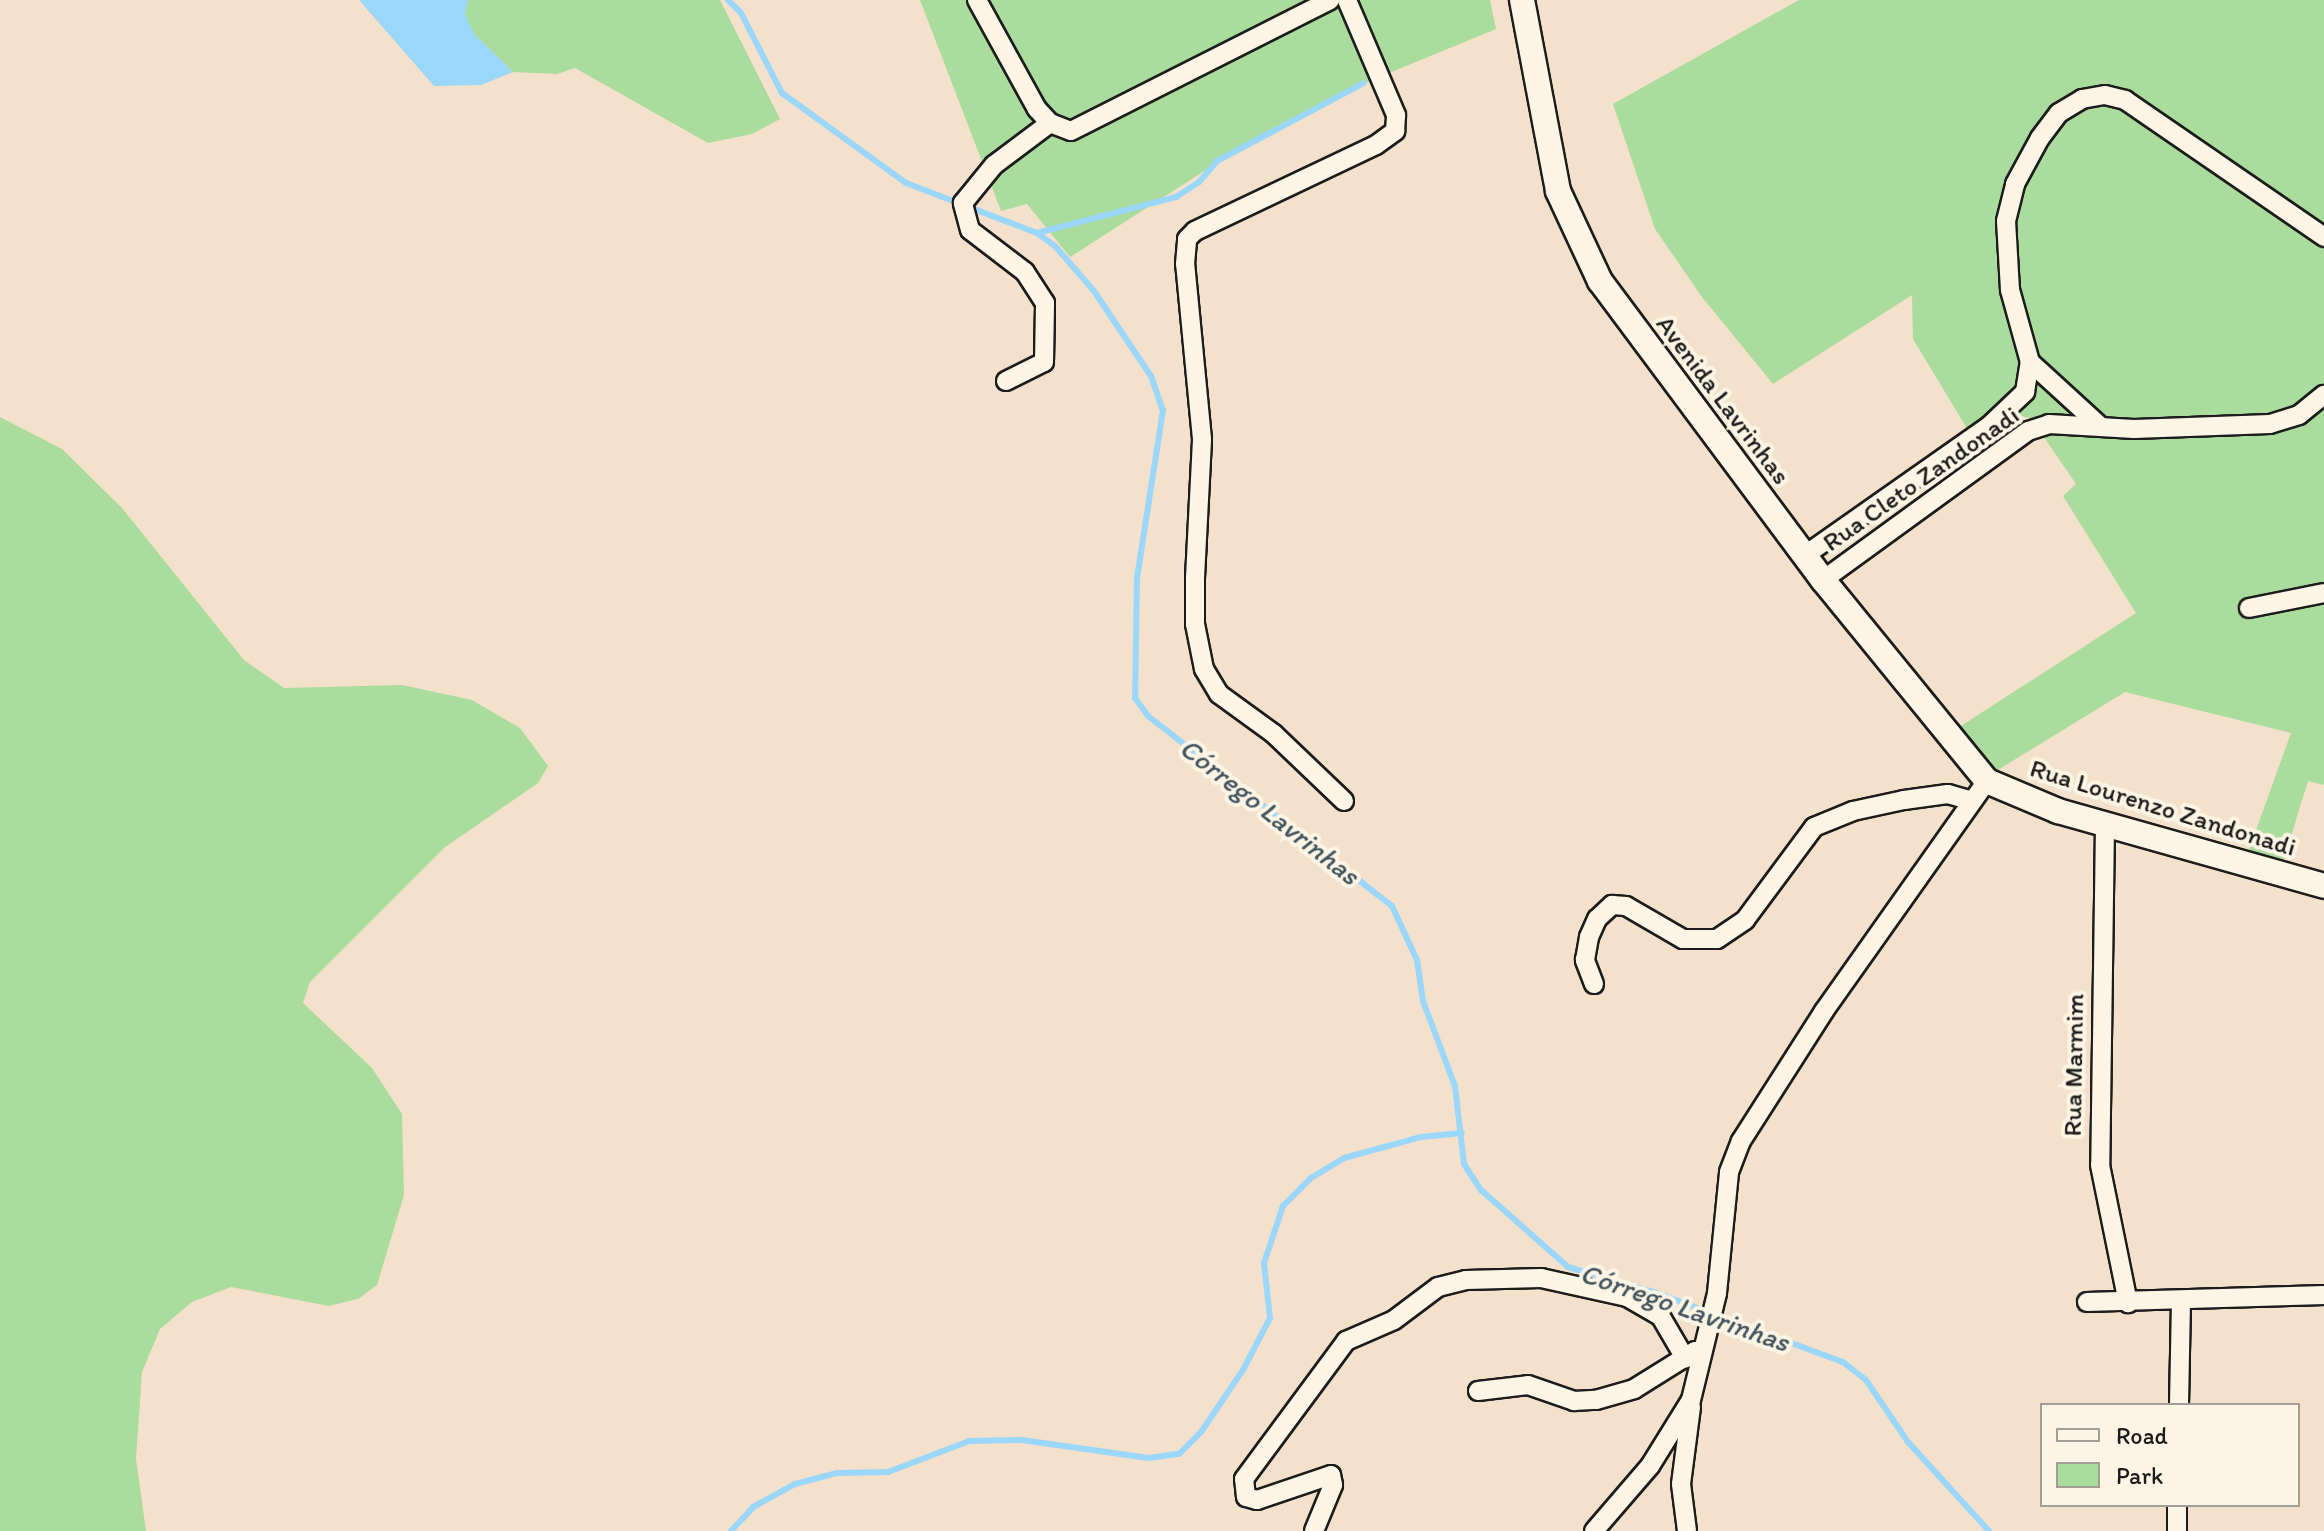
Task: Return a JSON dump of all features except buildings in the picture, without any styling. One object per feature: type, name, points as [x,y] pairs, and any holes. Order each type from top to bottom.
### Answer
[{"type":"street","points":[[977,0],[1024,89],[1050,123],[1080,128],[1330,0]]},
{"type":"street","points":[[1344,801],[1274,734],[1219,694],[1204,669],[1195,624],[1202,439],[1185,256],[1187,239],[1195,231],[1376,145],[1395,131],[1396,115],[1347,0]]},
{"type":"street","name":"Avenida Lavrinhas","points":[[1522,0],[1558,191],[1600,281],[1804,556],[1987,781]]},
{"type":"street","points":[[1804,556],[2012,409],[2025,392],[2030,362],[2010,290],[2006,221],[2015,184],[2040,138],[2059,113],[2082,99],[2105,95],[2125,100],[2324,237]]},
{"type":"street","points":[[1006,381],[1044,362],[1045,303],[1025,272],[970,230],[966,197],[994,165],[1050,123]]},
{"type":"street","points":[[2030,362],[2100,426]]},
{"type":"street","name":"Rua Cleto Zandonadi","points":[[1823,580],[2028,431],[2049,424],[2270,424],[2299,415],[2324,395]]},
{"type":"street","points":[[2249,608],[2324,593]]},
{"type":"street","points":[[1687,1531],[1681,1484],[1691,1400],[1715,1301],[1729,1172],[1741,1141],[1824,1011],[1987,781]]},
{"type":"street","name":"Rua Lourenzo Zandonadi","points":[[1987,781],[2105,825],[2324,886]]},
{"type":"street","points":[[1594,984],[1586,950],[1597,919],[1612,905],[1626,906],[1683,939],[1717,939],[1745,920],[1814,827],[1853,811],[1904,800],[1948,794],[1972,801]]},
{"type":"street","name":"Rua Marmim","points":[[2105,825],[2100,1165],[2128,1303]]},
{"type":"street","points":[[1314,1531],[1333,1485],[1331,1475],[1257,1500],[1246,1497],[1244,1479],[1346,1341],[1394,1320],[1438,1287],[1466,1280],[1541,1278],[1627,1297],[1661,1317],[1685,1358]]},
{"type":"street","points":[[2087,1302],[2181,1302],[2324,1295]]},
{"type":"street","points":[[2179,1403],[2181,1302]]},
{"type":"street","points":[[1478,1391],[1528,1385],[1574,1401],[1596,1400],[1634,1389],[1707,1343]]},
{"type":"street","points":[[1594,1531],[1650,1466],[1691,1400]]},
{"type":"street","points":[[2177,1507],[2177,1531]]},
{"type":"green space","points":[[468,0],[720,0],[780,119],[752,134],[708,143],[575,68],[557,74],[513,72],[474,34],[465,14]]},
{"type":"green space","points":[[920,0],[1490,0],[1496,29],[1372,80],[1231,154],[1070,257],[1027,204],[1001,211]]},
{"type":"green space","points":[[1799,0],[2324,0],[2324,785],[2308,781],[2280,872],[2245,861],[2291,733],[2125,692],[1983,779],[1947,735],[2136,613],[2063,496],[2076,484],[2031,418],[2021,416],[1990,438],[1968,430],[1913,339],[1912,295],[1773,384],[1702,297],[1655,229],[1613,104]]},
{"type":"green space","points":[[0,417],[62,449],[122,508],[244,660],[284,688],[402,685],[472,700],[520,728],[548,766],[538,783],[444,848],[310,982],[303,1003],[372,1068],[402,1114],[404,1195],[377,1285],[358,1299],[329,1306],[231,1287],[192,1302],[160,1329],[142,1372],[136,1459],[146,1531],[0,1531]]},
{"type":"water","points":[[359,0],[468,0],[465,14],[474,34],[513,72],[481,85],[434,86]]},
{"type":"waterway","name":"Córrego Lavrinhas","points":[[728,0],[741,13],[782,93],[906,183],[1037,233],[1055,246],[1094,291],[1151,376],[1163,410],[1137,577],[1135,698],[1148,716],[1392,906],[1417,960],[1423,1001],[1455,1086],[1464,1164],[1481,1190],[1568,1267],[1657,1293],[1843,1362],[1866,1380],[1908,1442],[1989,1531]]},
{"type":"waterway","points":[[1037,233],[1176,197],[1199,182],[1217,161],[1364,83]]},
{"type":"waterway","points":[[731,1531],[753,1507],[795,1484],[837,1473],[888,1472],[969,1441],[1022,1440],[1149,1458],[1179,1454],[1201,1432],[1243,1370],[1270,1318],[1264,1263],[1283,1206],[1311,1178],[1344,1158],[1421,1137],[1462,1133]]}]
